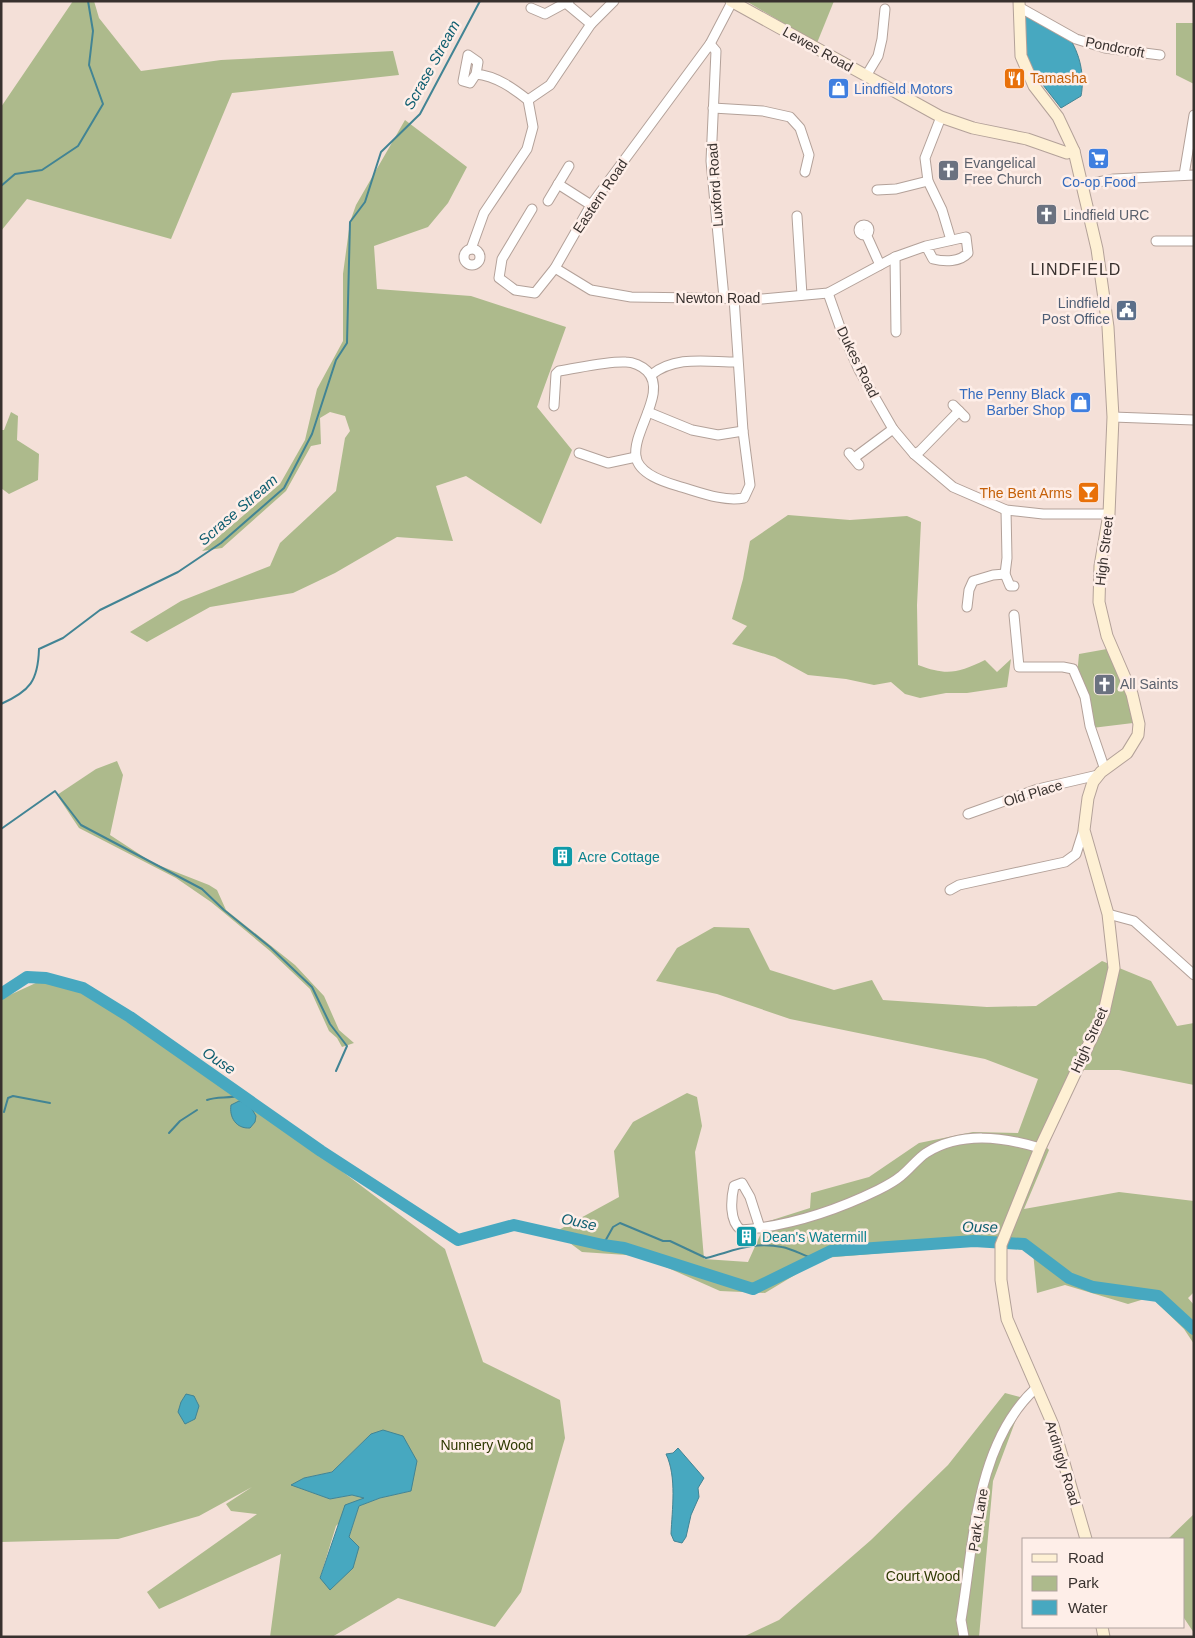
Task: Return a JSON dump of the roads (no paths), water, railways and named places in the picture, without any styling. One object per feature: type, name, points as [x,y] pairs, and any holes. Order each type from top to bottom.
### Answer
[{"type":"main road","name":"Lewes Road","points":[[732,1],[941,117],[973,128],[1027,139],[1067,153],[1074,151]]},
{"type":"main road","name":"High Street","points":[[1019,4],[1021,56],[1034,86],[1058,116],[1074,151],[1097,249],[1104,294],[1113,417],[1109,514],[1100,566],[1098,602],[1106,636],[1132,694],[1139,724],[1138,735],[1127,753],[1102,772],[1088,798],[1084,830],[1108,914],[1114,968],[1104,1012],[1040,1148],[1001,1243],[1001,1280],[1007,1319],[1036,1388]]},
{"type":"main road","name":"Ardingly Road","points":[[1036,1388],[1053,1425],[1086,1538]]},
{"type":"street","points":[[528,100],[550,85],[591,24],[614,1]]},
{"type":"street","name":"Eastern Road","points":[[532,209],[502,259],[499,278],[515,290],[535,293],[555,268],[591,205],[710,44],[732,1]]},
{"type":"street","points":[[531,8],[545,14],[568,3],[591,24]]},
{"type":"street","name":"Pondcroft","points":[[1019,4],[1076,39],[1104,48],[1160,54]]},
{"type":"street","points":[[866,76],[878,56],[882,39],[882,12]]},
{"type":"street","name":"Luxford Road","points":[[636,457],[641,466],[650,474],[665,482],[732,501],[744,498],[750,485],[743,430],[738,362],[711,161],[716,51],[710,44]]},
{"type":"street","points":[[471,250],[484,213],[527,149],[533,127],[528,100],[513,87],[485,75],[476,74]]},
{"type":"street","points":[[713,108],[763,111],[790,117],[800,128],[809,154],[805,172]]},
{"type":"street","points":[[1082,185],[1108,180],[1189,176],[1194,115]]},
{"type":"street","points":[[926,246],[933,259],[943,262],[963,258],[968,253],[966,237],[951,240],[942,210],[928,182],[925,158],[941,117]]},
{"type":"street","points":[[548,201],[569,166]]},
{"type":"street","points":[[877,190],[896,189],[928,182]]},
{"type":"street","points":[[558,184],[591,205]]},
{"type":"street","points":[[797,216],[802,295]]},
{"type":"street","points":[[866,234],[880,265]]},
{"type":"street","name":"Newton Road","points":[[555,268],[592,290],[631,298],[762,299],[828,293],[895,257],[926,246],[951,240]]},
{"type":"street","points":[[1156,241],[1194,241]]},
{"type":"street","points":[[895,257],[896,332]]},
{"type":"street","name":"Dukes Road","points":[[828,293],[841,330],[859,370],[893,428],[953,487],[1006,510],[1043,514],[1109,514]]},
{"type":"street","points":[[554,406],[556,374],[558,372],[627,362],[643,367],[651,375],[654,384],[648,412],[640,434],[636,457],[608,463],[579,453]]},
{"type":"street","points":[[651,375],[662,367],[675,362],[738,362]]},
{"type":"street","points":[[918,454],[959,411]]},
{"type":"street","points":[[648,412],[692,430],[718,435],[743,430]]},
{"type":"street","points":[[1113,417],[1194,420]]},
{"type":"street","points":[[854,459],[893,428]]},
{"type":"street","points":[[1006,510],[1007,558],[1005,574],[1010,586],[1014,586]]},
{"type":"street","points":[[967,607],[969,590],[973,581],[993,575],[1005,574]]},
{"type":"street","points":[[1014,614],[1019,667],[1073,669],[1085,697],[1095,742],[1103,764],[1102,772]]},
{"type":"street","name":"Old Place","points":[[968,814],[1038,790],[1102,772]]},
{"type":"street","points":[[950,890],[959,885],[1065,862],[1076,854],[1082,842],[1084,830]]},
{"type":"street","points":[[1108,914],[1134,921],[1194,975]]},
{"type":"street","points":[[760,1228],[746,1189],[742,1183],[734,1186],[732,1213],[736,1226],[740,1230],[776,1227],[814,1216],[879,1189],[900,1176],[925,1154],[945,1142],[979,1137],[1013,1140],[1040,1148]]},
{"type":"street","name":"Park Lane","points":[[964,1637],[961,1620],[980,1492],[997,1442],[1027,1396],[1036,1388]]},
{"type":"water","points":[[1025,14],[1068,36],[1076,50],[1082,73],[1081,96],[1061,108],[1032,71],[1026,52]]},
{"type":"water","points":[[239,1101],[249,1104],[256,1116],[255,1122],[250,1128],[241,1127],[232,1118],[231,1105]]},
{"type":"water","points":[[186,1394],[194,1396],[199,1406],[195,1419],[185,1424],[178,1412]]},
{"type":"water","points":[[383,1430],[403,1436],[417,1461],[411,1491],[380,1498],[359,1506],[349,1537],[359,1547],[353,1568],[330,1590],[320,1578],[345,1505],[364,1498],[352,1495],[330,1499],[291,1485],[304,1478],[332,1472],[371,1434]]},
{"type":"water","points":[[678,1448],[704,1478],[698,1488],[699,1497],[691,1515],[686,1537],[682,1543],[674,1541],[671,1534],[673,1483],[666,1454],[673,1453]]},
{"type":"waterway","points":[[1,186],[15,174],[42,170],[78,146],[103,104],[89,65],[93,31],[88,1]]},
{"type":"waterway","name":"Scrase Stream","points":[[1,704],[19,694],[30,684],[37,669],[39,649],[63,638],[100,610],[178,572],[221,543],[284,488],[312,434],[336,360],[347,343],[350,222],[365,202],[381,152],[420,114],[480,1]]},
{"type":"waterway","points":[[1,829],[55,791],[81,825],[202,889],[224,910],[270,947],[312,987],[330,1024],[347,1046],[336,1071]]},
{"type":"waterway","name":"Ouse","points":[[1,994],[27,977],[46,978],[83,988],[130,1017],[321,1151],[458,1240],[514,1225],[624,1248],[753,1289],[831,1251],[974,1241],[1024,1244],[1069,1278],[1093,1287],[1158,1296],[1194,1329]]},
{"type":"waterway","points":[[207,1100],[241,1095]]},
{"type":"waterway","points":[[4,1112],[8,1098],[13,1096],[50,1103]]},
{"type":"waterway","points":[[169,1133],[180,1121],[197,1110]]},
{"type":"waterway","points":[[603,1245],[613,1227],[620,1223],[663,1241],[670,1241],[706,1258],[753,1246],[772,1245],[815,1259]]},
{"type":"place","name":"Tamasha","points":[[1014,78]]},
{"type":"place","name":"Lindfield Motors","points":[[838,89]]},
{"type":"place","name":"Co-op Food","points":[[1099,159]]},
{"type":"place","name":"Evangelical Free Church","points":[[948,171]]},
{"type":"place","name":"Lindfield URC","points":[[1047,215]]},
{"type":"place","name":"Lindfield Post Office","points":[[1126,311]]},
{"type":"place","name":"The Penny Black Barber Shop","points":[[1081,402]]},
{"type":"place","name":"The Bent Arms","points":[[1088,493]]},
{"type":"place","name":"All Saints","points":[[1104,684]]},
{"type":"place","name":"Acre Cottage","points":[[562,857]]},
{"type":"place","name":"Dean's Watermill","points":[[746,1237]]},
{"type":"district","name":"LINDFIELD","points":[[1076,269]]},
{"type":"park label","name":"Nunnery Wood","points":[[487,1445]]},
{"type":"park label","name":"Court Wood","points":[[923,1576]]}]
